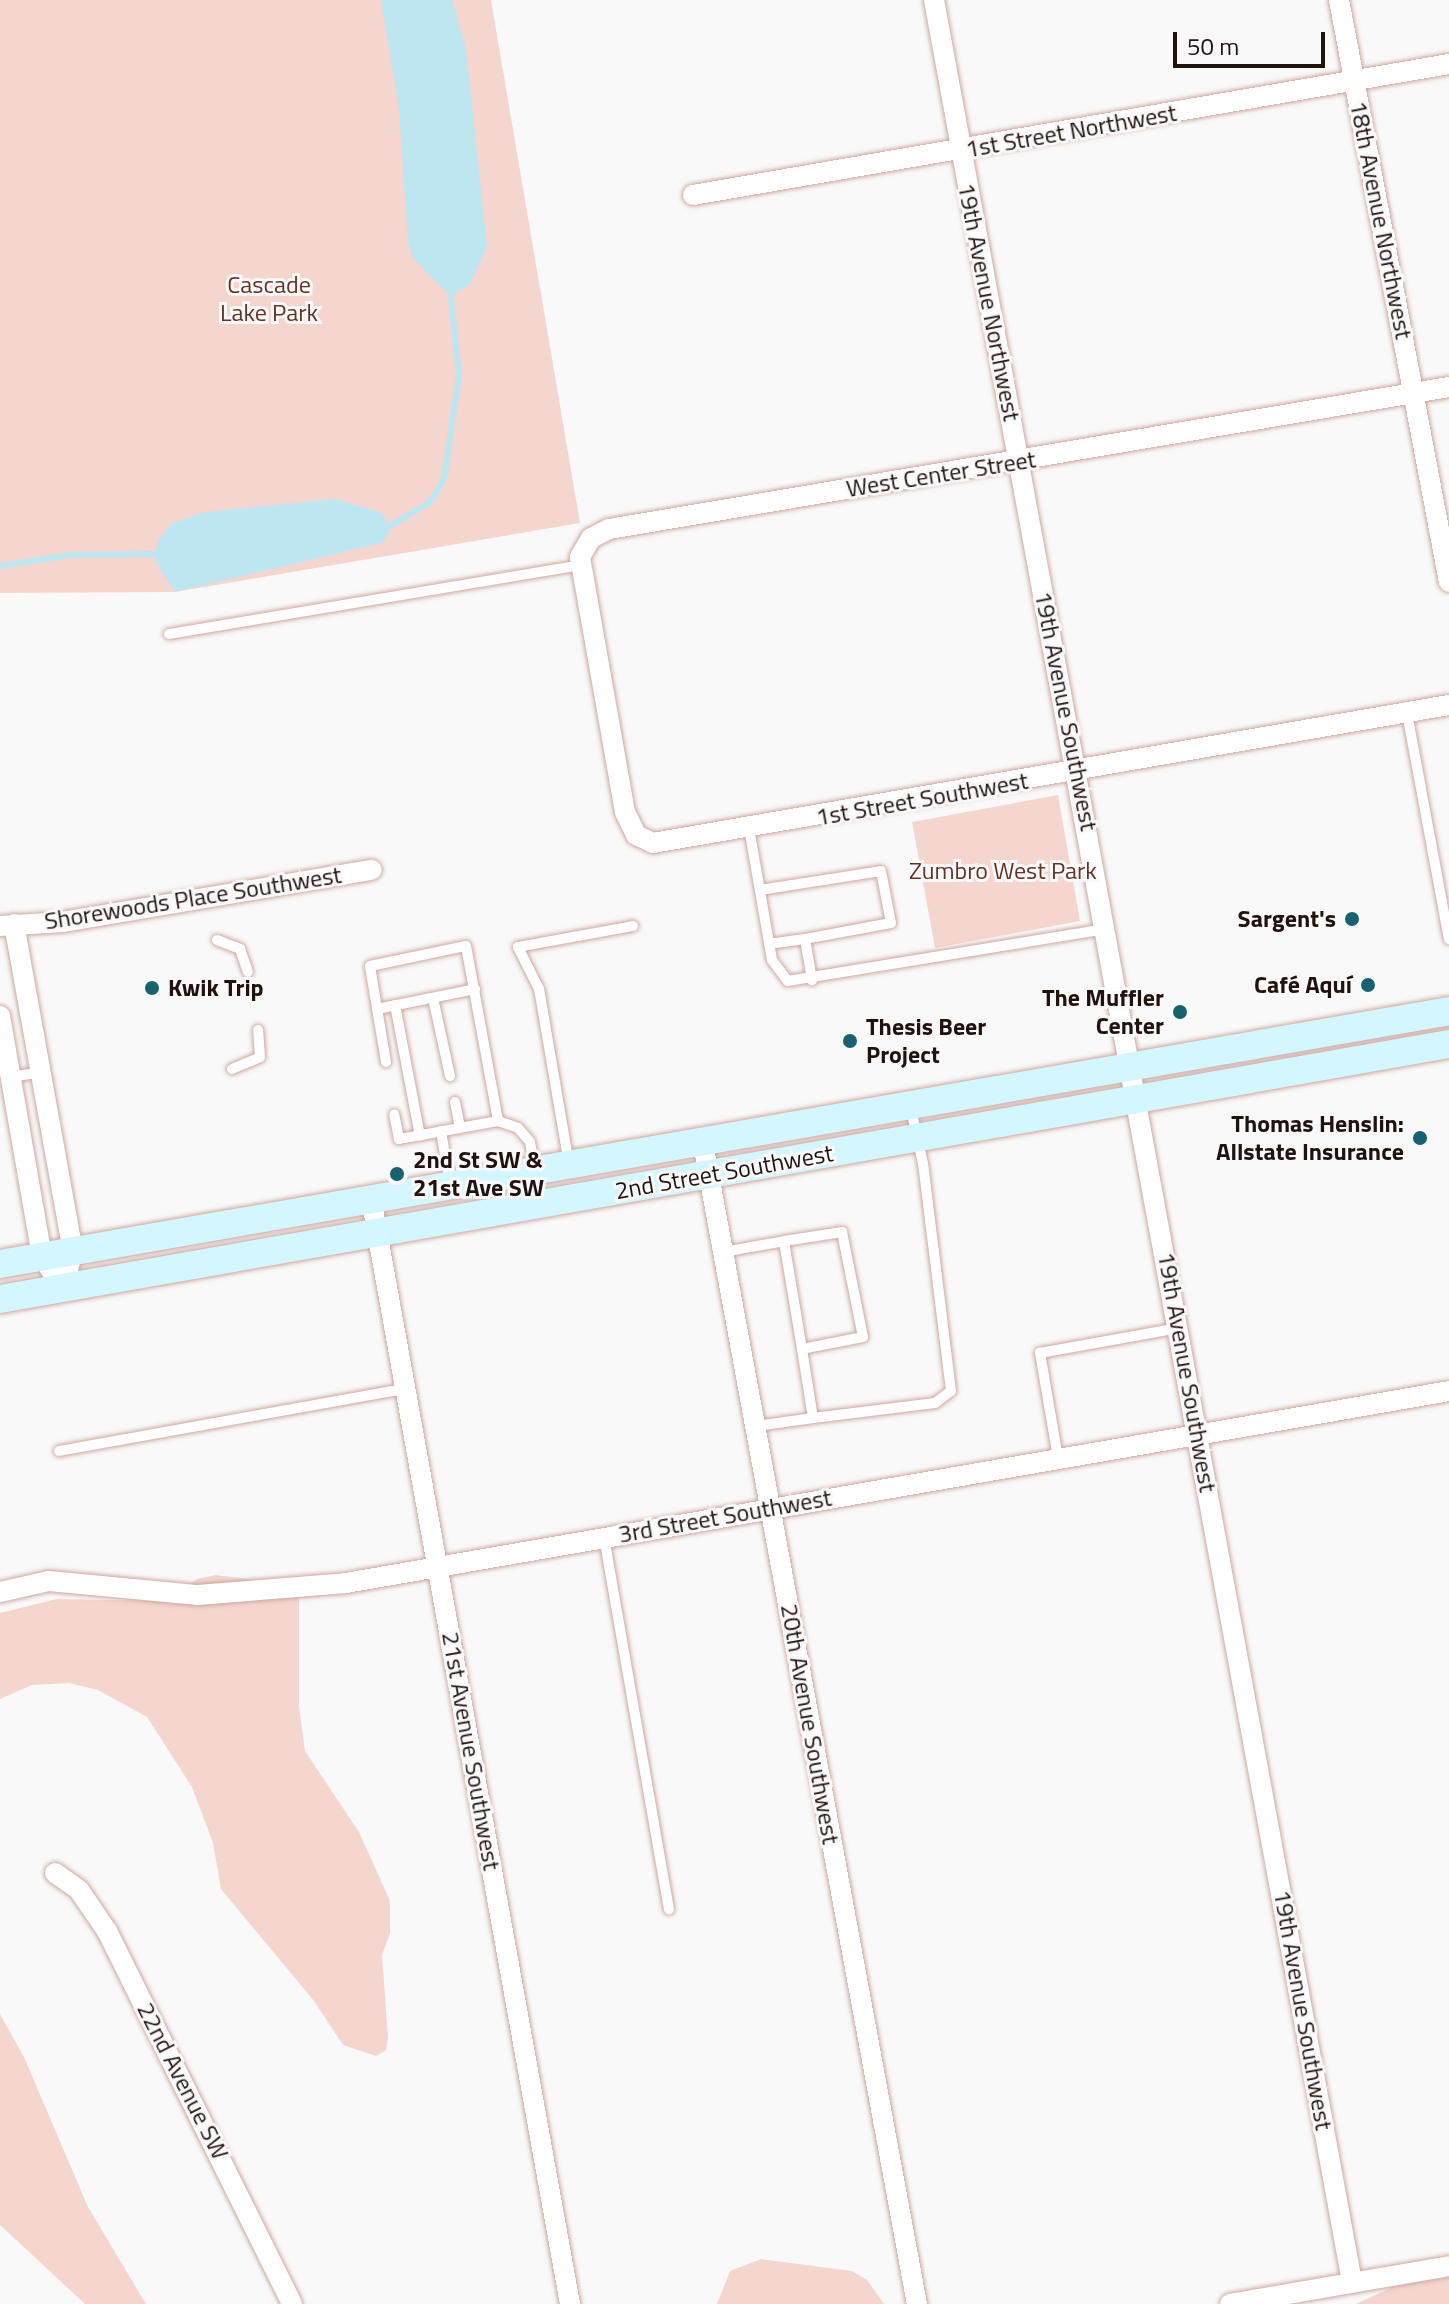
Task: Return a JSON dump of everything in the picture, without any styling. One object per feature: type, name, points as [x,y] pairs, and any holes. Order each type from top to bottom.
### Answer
[{"type":"main road","name":"2nd Street Southwest","points":[[0,1264],[1134,1069],[1449,1011]]},
{"type":"main road","name":"2nd Street Southwest","points":[[0,1299],[1449,1044]]},
{"type":"street","name":"19th Avenue Northwest","points":[[934,0],[1019,462]]},
{"type":"street","name":"18th Avenue Northwest","points":[[1339,0],[1449,582]]},
{"type":"street","name":"1st Street Northwest","points":[[693,195],[961,151],[1449,64]]},
{"type":"street","name":"West Center Street","points":[[580,565],[585,545],[609,529],[1449,387]]},
{"type":"street","name":"19th Avenue Southwest","points":[[1019,462],[1134,1069],[1197,1435],[1352,2283]]},
{"type":"street","name":"1st Street Southwest","points":[[580,565],[625,812],[636,835],[664,843],[1449,705]]},
{"type":"street","name":"Shorewoods Place Southwest","points":[[63,1288],[73,1251],[41,1072],[7,925],[63,922],[372,870]]},
{"type":"street","points":[[0,1016],[42,1257],[63,1288]]},
{"type":"street","name":"20th Avenue Southwest","points":[[703,1143],[917,2304]]},
{"type":"street","name":"21st Avenue Southwest","points":[[371,1198],[570,2304]]},
{"type":"street","name":"3rd Street Southwest","points":[[0,1592],[76,1580],[175,1594],[245,1593],[438,1566],[1449,1391]]},
{"type":"street","name":"22nd Avenue SW","points":[[55,1873],[79,1890],[107,1931],[292,2304]]},
{"type":"street","points":[[1230,2304],[1449,2266]]},
{"type":"lane","points":[[169,634],[580,565]]},
{"type":"lane","points":[[1407,713],[1449,939]]},
{"type":"lane","points":[[749,828],[769,944],[781,976],[797,983],[1107,929]]},
{"type":"lane","points":[[760,890],[881,871],[891,923],[769,944]]},
{"type":"lane","points":[[569,1166],[539,989],[518,947],[633,926]]},
{"type":"lane","points":[[805,939],[812,980]]},
{"type":"lane","points":[[217,940],[240,949],[248,972]]},
{"type":"lane","points":[[386,1062],[370,966],[466,946],[498,1121]]},
{"type":"lane","points":[[377,1009],[475,989]]},
{"type":"lane","points":[[433,998],[450,1076]]},
{"type":"lane","points":[[395,1005],[420,1136]]},
{"type":"lane","points":[[232,1069],[260,1057],[258,1030]]},
{"type":"lane","points":[[11,1077],[41,1072]]},
{"type":"lane","points":[[455,1102],[460,1128]]},
{"type":"lane","points":[[756,1426],[935,1403],[951,1391],[917,1137],[910,1107]]},
{"type":"lane","points":[[394,1114],[399,1139],[498,1121],[518,1128],[530,1142],[535,1171]]},
{"type":"lane","points":[[441,1131],[450,1185]]},
{"type":"lane","points":[[723,1252],[842,1232],[863,1337],[802,1349]]},
{"type":"lane","points":[[784,1241],[813,1418]]},
{"type":"lane","points":[[1058,1458],[1040,1353],[1179,1328]]},
{"type":"lane","points":[[59,1451],[405,1389]]},
{"type":"lane","points":[[604,1537],[669,1909]]},
{"type":"green space","name":"Cascade Lake Park","points":[[0,0],[491,0],[580,523],[175,592],[0,593]]},
{"type":"green space","name":"Zumbro West Park","points":[[1058,795],[1080,921],[935,948],[912,822]]},
{"type":"green space","points":[[216,1575],[283,1584],[299,1599],[299,1706],[305,1751],[359,1832],[390,1901],[390,1933],[382,1955],[388,2038],[386,2050],[376,2056],[343,2045],[314,2001],[221,1889],[213,1843],[192,1787],[147,1717],[98,1690],[69,1683],[32,1685],[0,1699],[0,1613],[57,1599],[168,1601],[197,1579]]},
{"type":"green space","points":[[0,2014],[24,2057],[88,2207],[146,2304],[85,2304],[0,2225]]},
{"type":"green space","points":[[761,2259],[852,2271],[867,2280],[884,2304],[717,2304],[730,2271]]},
{"type":"green space","points":[[1449,2277],[1449,2304],[1356,2304],[1395,2286]]},
{"type":"water","points":[[381,0],[452,0],[466,49],[487,247],[470,284],[451,297],[412,257],[408,241],[399,109]]},
{"type":"water","points":[[336,499],[382,513],[390,526],[385,542],[175,592],[155,561],[157,542],[171,524],[204,512]]},
{"type":"waterway","points":[[390,526],[430,502],[444,479],[459,375],[451,297]]},
{"type":"waterway","points":[[0,566],[69,555],[155,554]]},
{"type":"place","name":"Sargent's","points":[[1352,919]]},
{"type":"place","name":"Café Aquí","points":[[1368,985]]},
{"type":"place","name":"Kwik Trip","points":[[152,988]]},
{"type":"place","name":"The Muffler Center","points":[[1180,1012]]},
{"type":"place","name":"Thesis Beer Project","points":[[850,1041]]},
{"type":"place","name":"Thomas Henslin: Allstate Insurance","points":[[1420,1138]]},
{"type":"place","name":"2nd St SW & 21st Ave SW","points":[[397,1174]]}]
